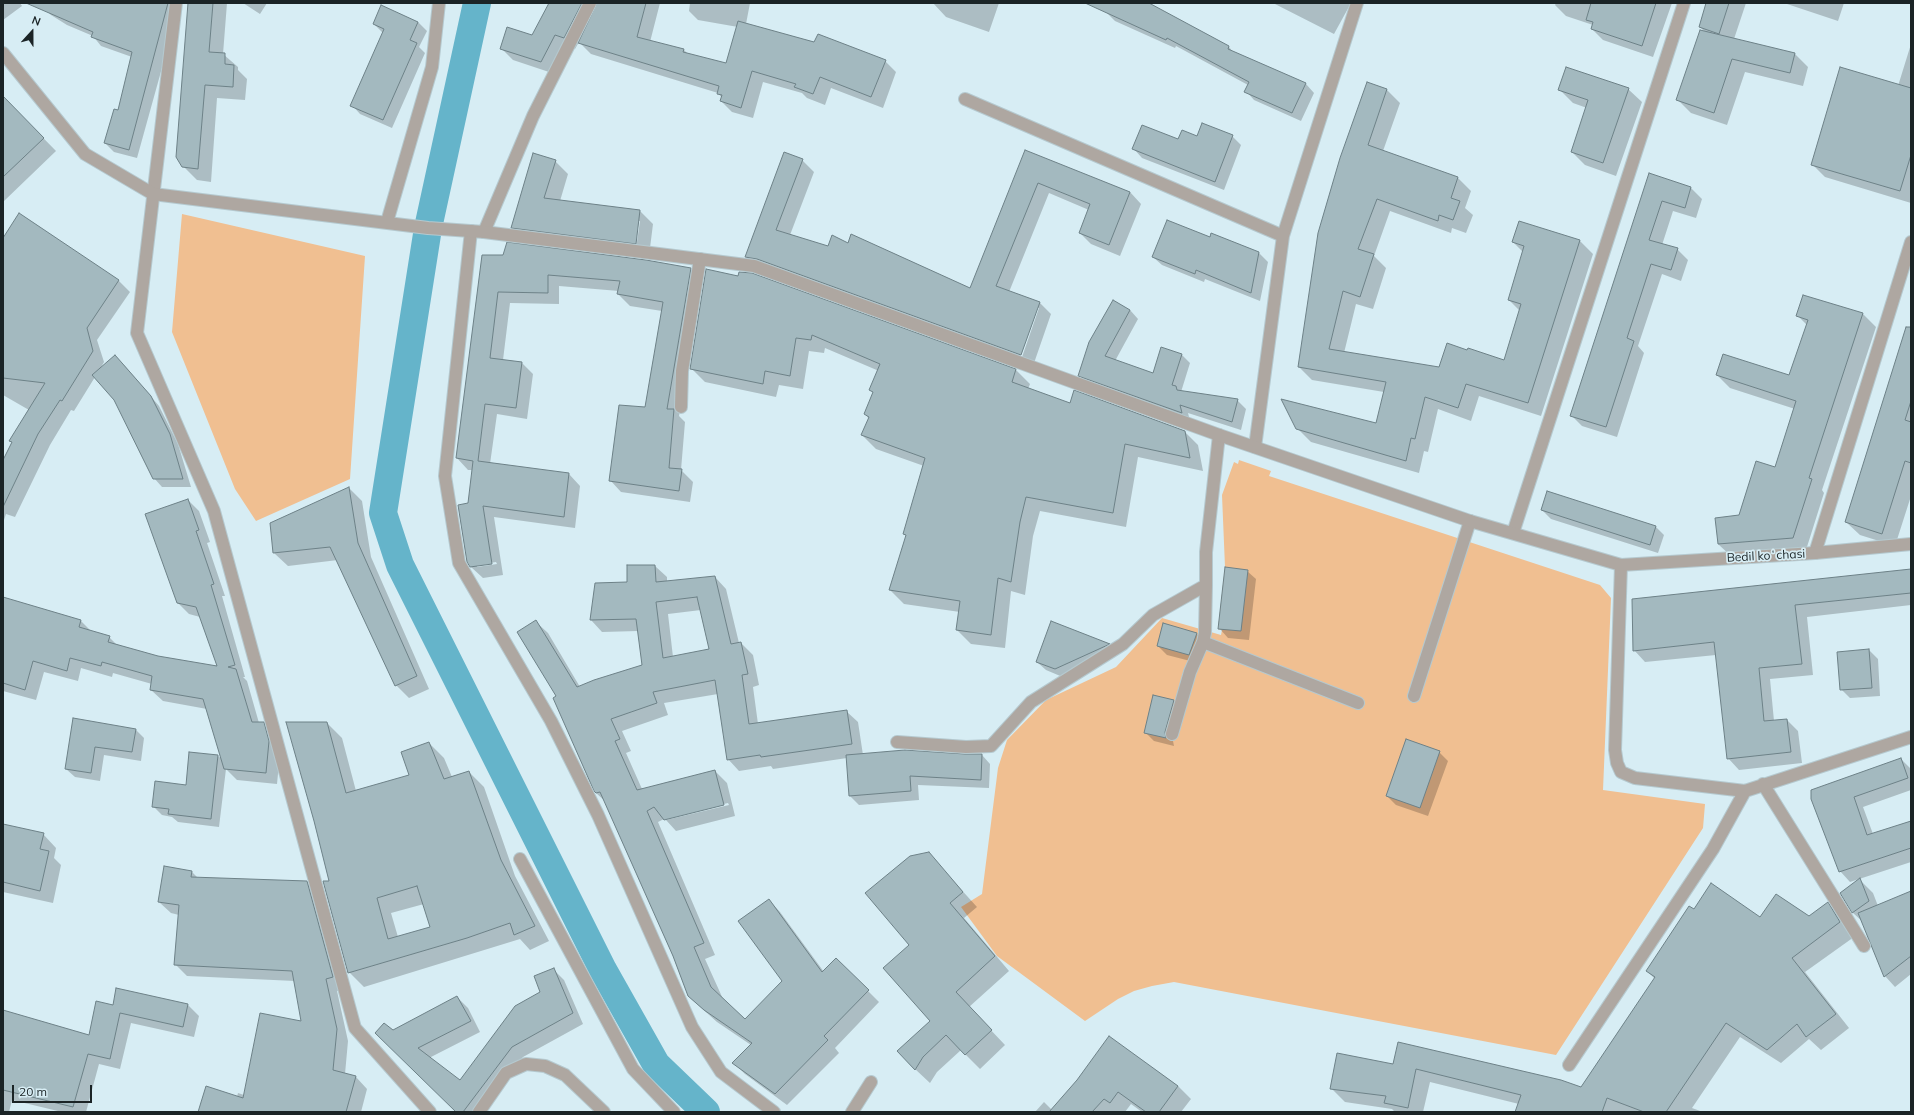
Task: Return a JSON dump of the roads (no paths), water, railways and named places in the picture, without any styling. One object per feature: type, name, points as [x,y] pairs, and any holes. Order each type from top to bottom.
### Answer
[{"type":"street","points":[[176,3],[137,333],[214,511],[355,1028],[430,1112]]},
{"type":"street","points":[[387,222],[432,67],[439,3]]},
{"type":"street","points":[[484,232],[533,116],[590,3]]},
{"type":"street","points":[[1255,447],[1283,236],[1357,3]]},
{"type":"street","points":[[1513,533],[1684,3]]},
{"type":"street","points":[[3,53],[85,154],[153,194]]},
{"type":"street","points":[[965,99],[1283,236]]},
{"type":"street","name":"Bedil koʻchasi","points":[[153,194],[428,228],[484,232],[754,266],[1219,435],[1470,521],[1622,565],[1815,553],[1911,544]]},
{"type":"street","points":[[471,231],[445,476],[459,563],[551,721],[598,815],[692,1027],[721,1072],[774,1112]]},
{"type":"street","points":[[1815,553],[1911,242]]},
{"type":"street","points":[[681,407],[682,371],[700,259]]},
{"type":"street","points":[[1172,734],[1190,672],[1203,642],[1205,633],[1206,552],[1219,435]]},
{"type":"street","points":[[1414,696],[1470,521]]},
{"type":"street","points":[[1622,565],[1615,750],[1619,768],[1622,772],[1634,778],[1745,791],[1911,737]]},
{"type":"street","points":[[898,742],[966,747],[991,746],[1031,702],[1123,644],[1153,615],[1206,585]]},
{"type":"street","points":[[1203,642],[1358,703]]},
{"type":"street","points":[[1763,784],[1864,946]]},
{"type":"street","points":[[1569,1065],[1713,849],[1745,791]]},
{"type":"street","points":[[520,859],[633,1069],[674,1112]]},
{"type":"street","points":[[479,1112],[506,1073],[526,1064],[545,1066],[565,1075],[604,1112]]},
{"type":"street","points":[[852,1112],[871,1082]]},
{"type":"waterway","points":[[477,3],[428,228],[383,513],[400,565],[603,970],[656,1064],[706,1112]]}]
